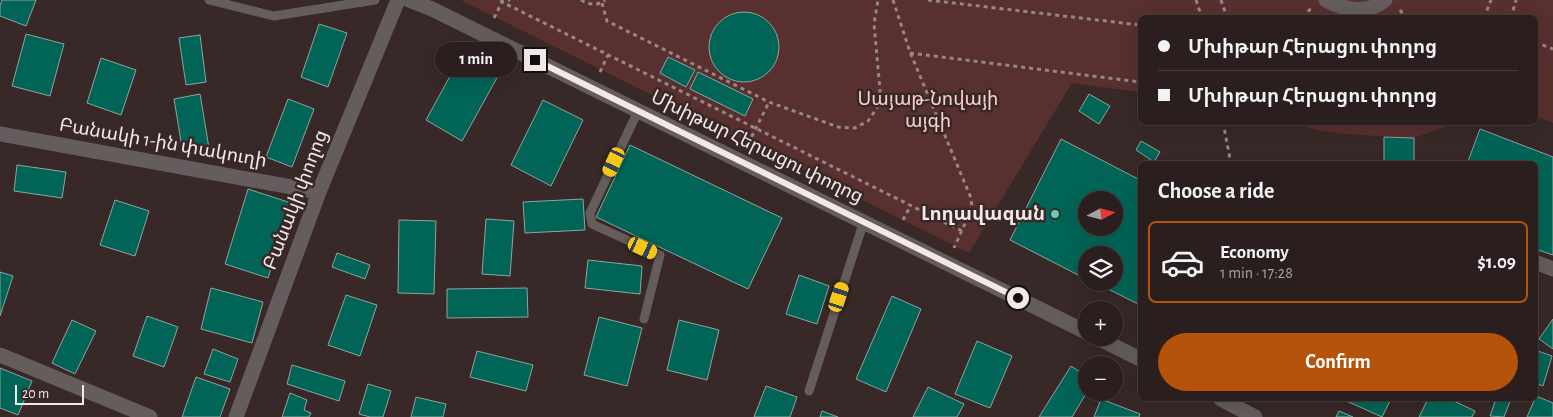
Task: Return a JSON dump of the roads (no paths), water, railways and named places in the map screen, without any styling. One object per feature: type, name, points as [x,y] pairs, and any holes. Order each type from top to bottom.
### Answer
[{"type":"street","name":"Բանակի փողոց","points":[[236,417],[319,192],[398,0]]},
{"type":"street","name":"Մխիթար Հերացու փողոց","points":[[409,0],[432,9],[1078,328]]},
{"type":"street","points":[[1326,0],[1348,13],[1367,9],[1385,0]]},
{"type":"street","name":"Բանակի 1-ին փակուղի","points":[[0,134],[319,192]]},
{"type":"street","points":[[1538,263],[1553,269]]},
{"type":"street","points":[[1115,346],[1138,357]]},
{"type":"street","points":[[0,355],[150,417]]},
{"type":"street","points":[[1227,401],[1255,417]]},
{"type":"lane","points":[[209,0],[274,16],[376,0]]},
{"type":"lane","points":[[638,111],[590,213],[592,224],[660,255],[644,319]]},
{"type":"lane","points":[[808,391],[864,221]]},
{"type":"place","name":"Լողավազան","points":[[1055,214]]},
{"type":"park label","name":"Սայաթ-Նովայի այգի","points":[[928,110]]}]
